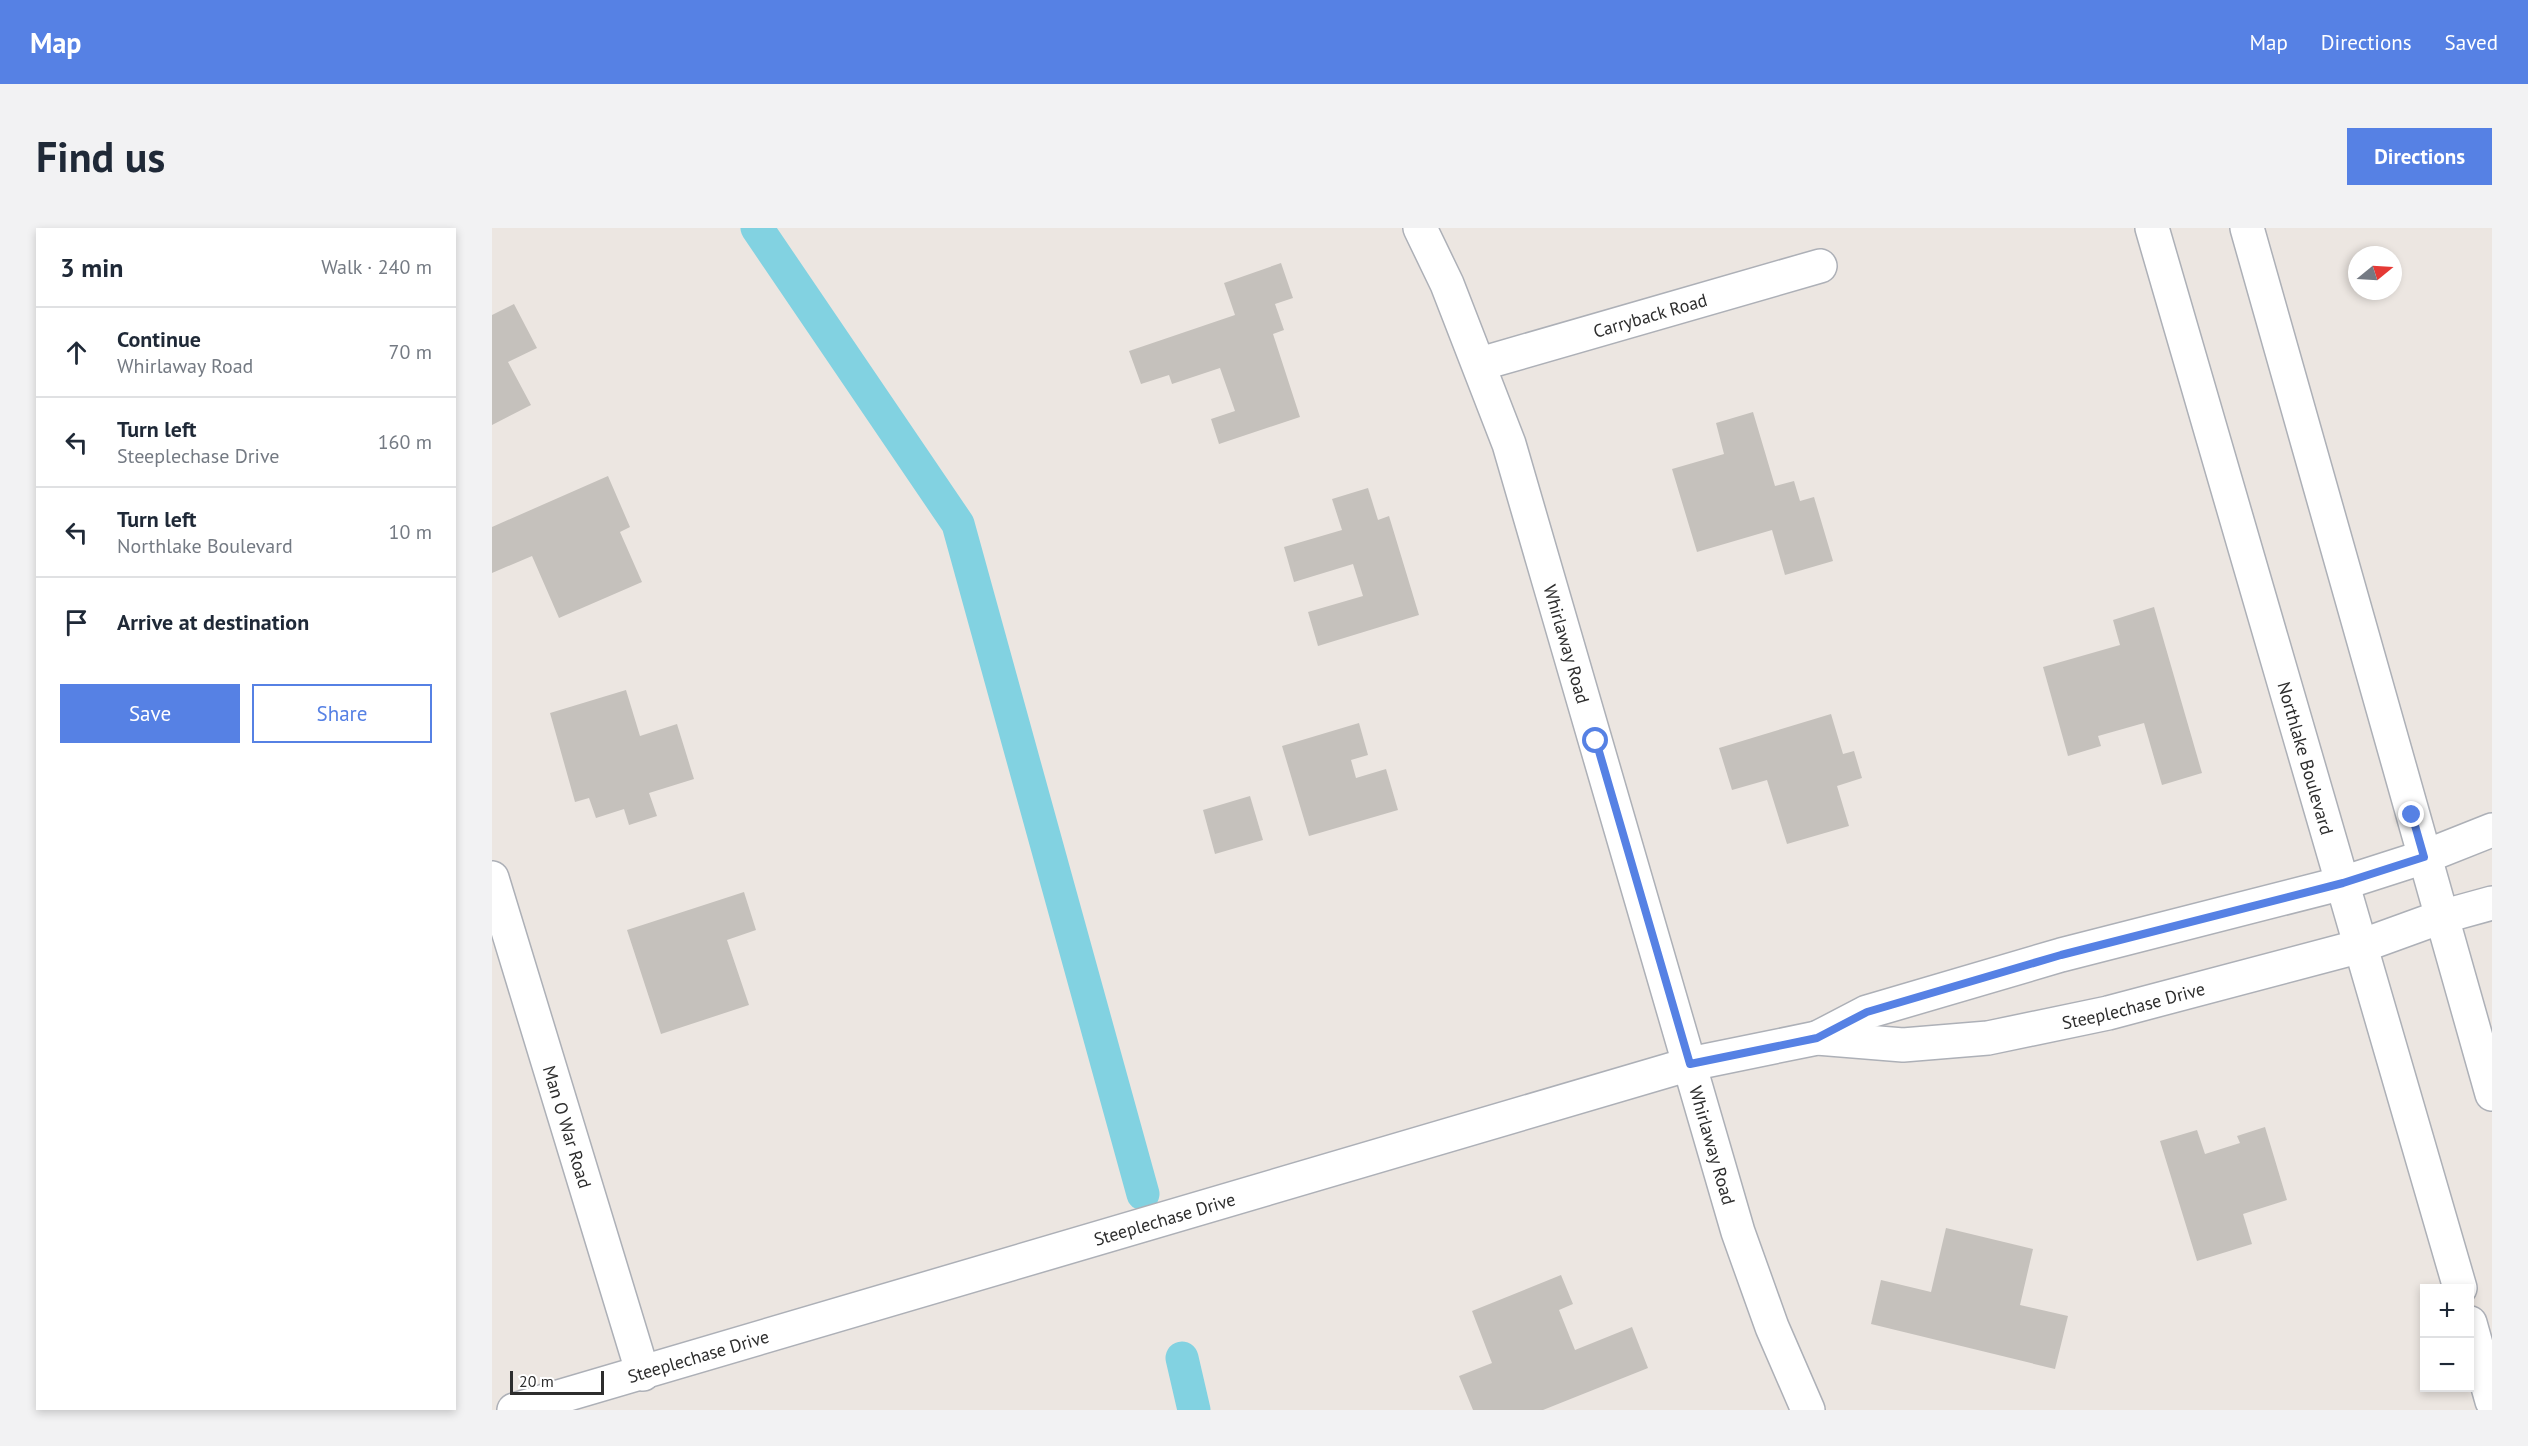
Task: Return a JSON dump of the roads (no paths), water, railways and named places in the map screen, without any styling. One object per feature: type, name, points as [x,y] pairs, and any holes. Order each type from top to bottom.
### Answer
[{"type":"street","name":"Whirlaway Road","points":[[1420,228],[1447,284],[1480,364],[1509,444],[1738,1232],[1772,1327],[1808,1410]]},
{"type":"street","name":"Northlake Boulevard","points":[[2152,228],[2459,1284]]},
{"type":"street","points":[[2247,228],[2492,1094]]},
{"type":"street","name":"Carryback Road","points":[[1480,364],[1820,266]]},
{"type":"street","name":"Steeplechase Drive","points":[[514,1410],[643,1374],[1690,1064],[1817,1038],[1867,1012],[2061,955],[2343,883],[2424,857],[2492,830]]},
{"type":"street","name":"Man O War Road","points":[[492,878],[643,1374]]},
{"type":"street","name":"Steeplechase Drive","points":[[1817,1038],[1904,1045],[1988,1038],[2108,1013],[2361,946],[2441,917],[2492,903]]},
{"type":"street","points":[[2473,1338],[2492,1401]]},
{"type":"waterway","points":[[757,228],[958,524],[1143,1194]]},
{"type":"waterway","points":[[1182,1358],[1194,1410]]}]
